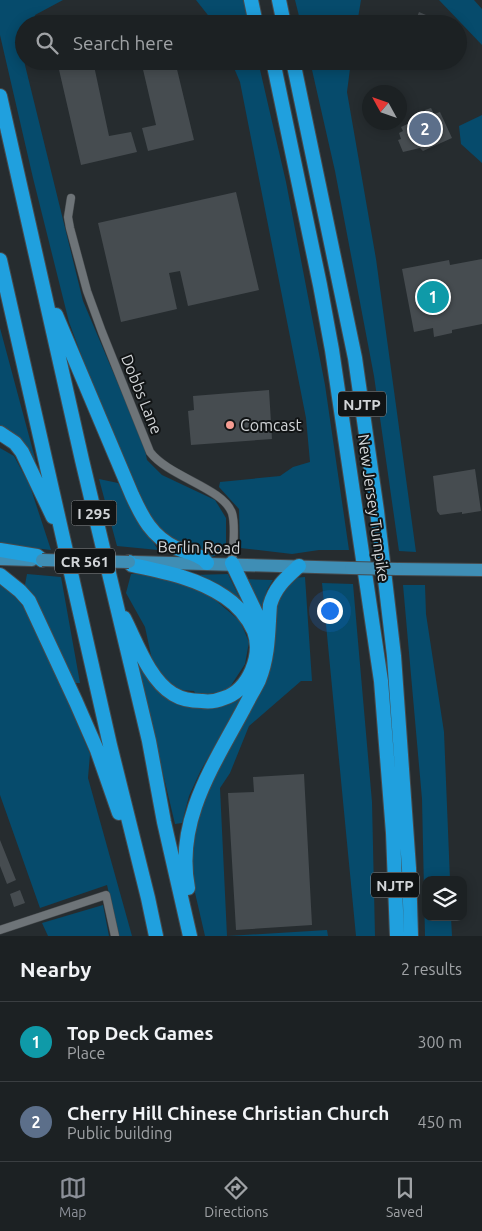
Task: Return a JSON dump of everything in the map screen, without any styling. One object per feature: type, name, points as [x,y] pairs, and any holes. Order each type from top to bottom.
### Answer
[{"type":"highway","points":[[251,0],[254,15]]},
{"type":"highway","points":[[260,0],[263,15]]},
{"type":"highway","points":[[279,0],[282,15]]},
{"type":"highway","points":[[267,70],[272,90],[283,111]]},
{"type":"highway","name":"New Jersey Turnpike","points":[[275,70],[332,350],[381,682],[392,827],[397,936]]},
{"type":"highway","name":"New Jersey Turnpike","points":[[295,70],[355,358],[377,511],[397,694],[409,868],[411,936]]},
{"type":"highway","name":"I 295","points":[[0,96],[149,742],[164,822],[190,933]]},
{"type":"highway","name":"I 295","points":[[0,260],[110,745],[156,936]]},
{"type":"highway","points":[[44,285],[143,518],[148,526],[163,540],[175,547],[204,558],[207,563]]},
{"type":"highway","points":[[0,433],[15,443],[22,452],[64,540]]},
{"type":"highway","points":[[0,550],[37,556],[42,560]]},
{"type":"highway","points":[[114,596],[153,675],[173,694],[185,699],[209,702],[226,698],[246,681],[254,665],[256,644],[254,632],[239,608],[226,597],[206,585],[181,576],[132,565],[128,562]]},
{"type":"highway","points":[[232,563],[268,637]]},
{"type":"highway","points":[[190,933],[191,901],[185,869],[187,829],[199,792],[258,680],[266,657],[272,597],[281,583],[299,566]]},
{"type":"highway","points":[[0,575],[29,601],[72,693],[97,750],[148,898]]},
{"type":"main road","name":"Berlin Road","points":[[0,559],[482,570]]},
{"type":"street","name":"Dobbs Lane","points":[[71,198],[68,217],[87,290],[150,452],[165,467],[210,491],[228,506],[234,520],[232,563]]},
{"type":"street","points":[[2,936],[0,931],[106,895],[115,936]]},
{"type":"shaded area","points":[[0,0],[63,0],[35,15],[15,15],[15,70],[26,70],[83,301],[144,445],[147,460],[162,475],[215,500],[226,518],[226,549],[209,559],[153,528],[117,452],[69,322],[0,35]]},
{"type":"shaded area","points":[[196,0],[244,0],[247,15],[208,15]]},
{"type":"shaded area","points":[[295,0],[361,0],[358,15],[299,15]]},
{"type":"shaded area","points":[[439,0],[474,0],[482,9],[482,45],[467,29],[467,15],[453,15]]},
{"type":"shaded area","points":[[235,70],[260,70],[286,182],[325,385],[349,550],[319,550],[292,554],[240,548],[239,509],[219,487],[220,482],[280,476],[293,467],[310,462],[306,418],[240,82]]},
{"type":"shaded area","points":[[312,70],[350,70],[347,92],[376,259],[416,552],[399,551],[374,376],[335,171]]},
{"type":"shaded area","points":[[482,115],[482,163],[461,144],[459,126]]},
{"type":"shaded area","points":[[0,328],[36,462],[7,430],[0,428]]},
{"type":"shaded area","points":[[0,448],[14,456],[30,486],[51,550],[0,544]]},
{"type":"shaded area","points":[[99,479],[118,483],[158,550],[117,546]]},
{"type":"shaded area","points":[[27,574],[61,577],[80,683],[71,683],[24,590]]},
{"type":"shaded area","points":[[131,574],[159,576],[207,593],[240,621],[249,642],[245,664],[228,690],[197,697],[194,691],[170,687],[154,669],[145,627],[126,593]]},
{"type":"shaded area","points":[[228,574],[251,621],[193,575]]},
{"type":"shaded area","points":[[305,577],[312,681],[301,681],[249,726],[230,773],[220,788],[227,936],[205,936],[190,871],[198,811],[236,730],[274,606],[284,586],[294,578]]},
{"type":"shaded area","points":[[242,579],[273,580],[267,590],[261,611]]},
{"type":"shaded area","points":[[0,581],[32,617],[90,754],[88,778],[132,936],[119,936],[107,885],[40,908],[0,795]]},
{"type":"shaded area","points":[[322,583],[353,584],[372,802],[375,936],[356,936]]},
{"type":"shaded area","points":[[403,585],[425,585],[426,614],[444,732],[450,876],[424,876],[422,799]]},
{"type":"shaded area","points":[[135,656],[174,701],[246,689],[200,772],[189,796],[182,823],[175,824]]},
{"type":"shaded area","points":[[103,905],[109,936],[48,936],[42,923]]},
{"type":"shaded area","points":[[425,921],[451,921],[452,936],[425,936]]},
{"type":"shaded area","points":[[327,930],[328,936],[227,936]]},
{"type":"building","points":[[59,70],[95,70],[109,136],[131,132],[137,152],[81,165]]},
{"type":"building","points":[[143,70],[177,70],[194,140],[148,151],[142,128],[156,125]]},
{"type":"building","points":[[431,108],[434,114],[440,112],[452,138],[423,151],[420,148],[403,152],[398,140],[401,139],[399,133],[402,130],[407,130],[407,124],[427,115],[425,110]]},
{"type":"building","points":[[236,192],[259,290],[188,306],[180,271],[169,273],[177,309],[121,322],[98,223]]},
{"type":"building","points":[[482,259],[482,324],[452,330],[452,333],[434,337],[433,328],[414,332],[402,269],[449,260],[450,265]]},
{"type":"building","name":"Comcast","points":[[269,390],[272,439],[191,445],[188,411],[194,410],[193,396]]},
{"type":"building","points":[[475,469],[481,511],[440,515],[437,511],[433,476]]},
{"type":"building","points":[[304,774],[312,925],[236,930],[228,793],[254,792],[253,777]]},
{"type":"building","points":[[0,840],[16,880],[7,884],[0,866]]},
{"type":"building","points":[[20,890],[25,903],[14,907],[10,894]]},
{"type":"place","name":"Cherry Hill Chinese Christian Church","points":[[425,129]]},
{"type":"place","name":"Top Deck Games","points":[[433,297]]},
{"type":"place","name":"Comcast","points":[[230,425]]}]
